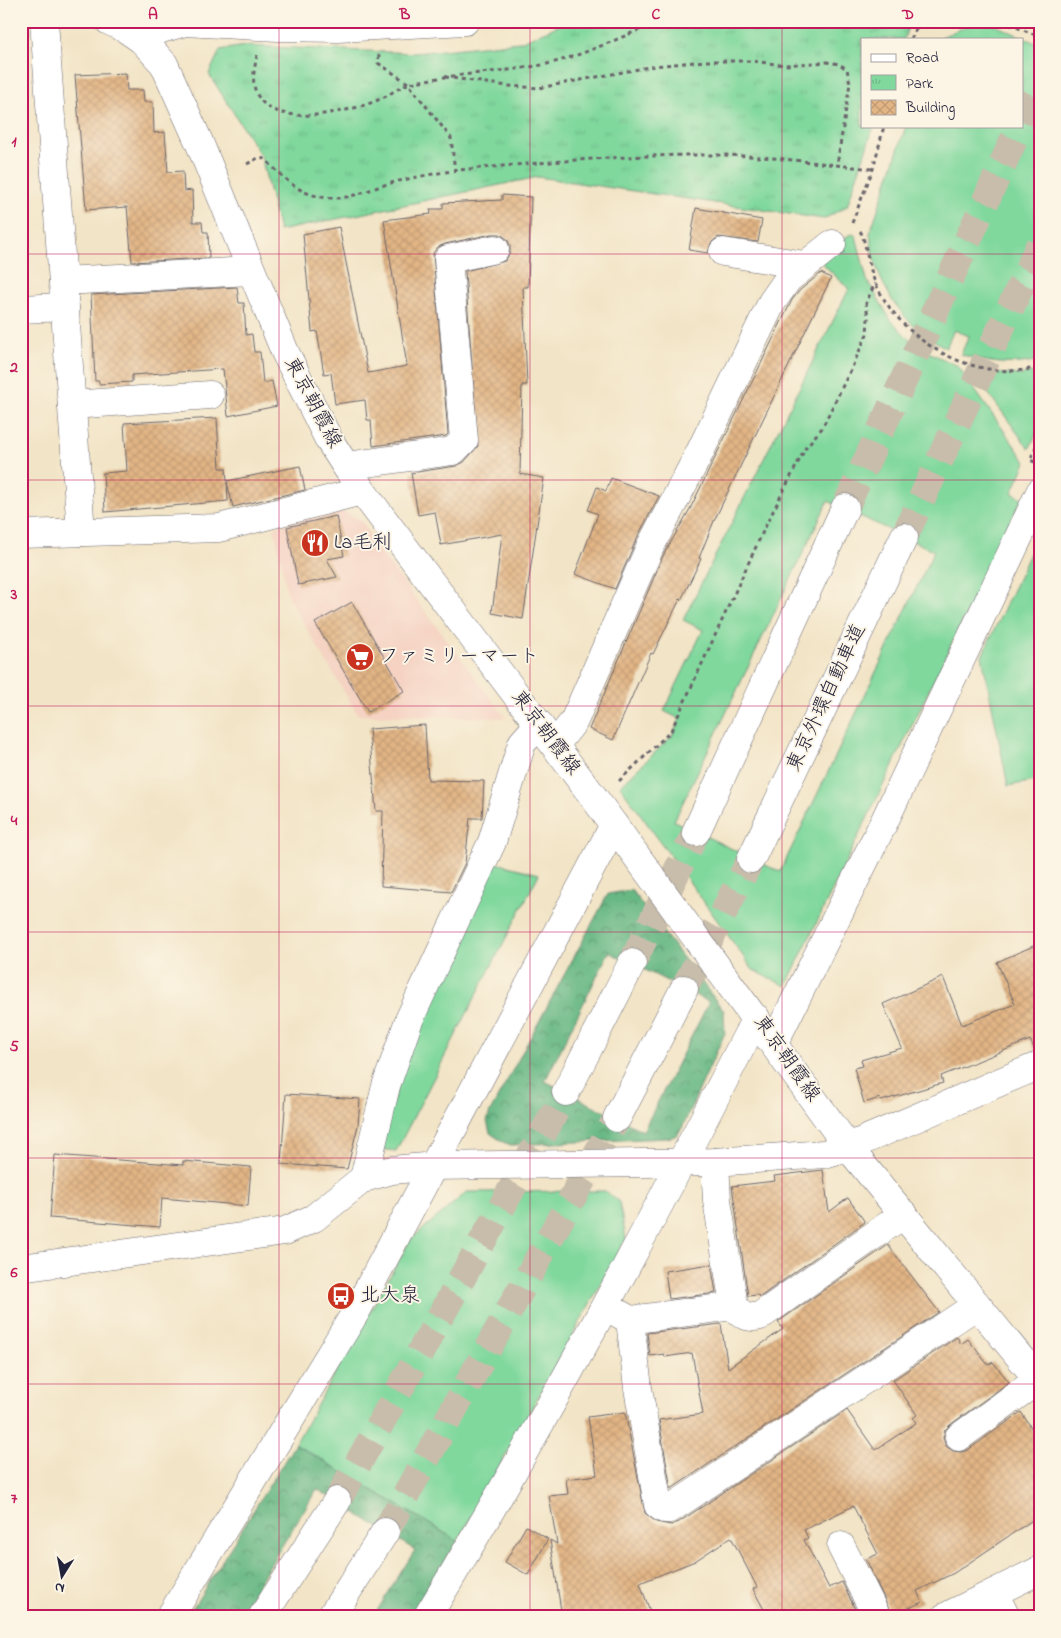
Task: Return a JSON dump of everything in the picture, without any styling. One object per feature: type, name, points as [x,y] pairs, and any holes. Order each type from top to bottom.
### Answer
[{"type":"main road","points":[[44,21],[81,532]]},
{"type":"main road","name":"東京朝霞線","points":[[109,21],[126,28],[142,40],[164,64],[296,375],[329,440],[362,491],[614,825],[848,1147],[1039,1381]]},
{"type":"main road","points":[[142,40],[161,29],[185,22],[338,28],[465,21]]},
{"type":"main road","points":[[364,1178],[386,1086],[409,1020],[492,842],[522,743],[547,735],[574,721],[650,546],[699,454],[759,326],[772,302],[788,279],[832,244]]},
{"type":"main road","points":[[346,466],[453,451],[464,440],[448,259],[495,249]]},
{"type":"main road","points":[[723,252],[804,266]]},
{"type":"main road","points":[[21,310],[64,294],[251,271]]},
{"type":"main road","points":[[72,405],[210,394]]},
{"type":"main road","points":[[21,534],[219,528],[362,491]]},
{"type":"main road","points":[[774,1043],[885,820],[1040,492]]},
{"type":"main road","points":[[696,832],[845,508]]},
{"type":"main road","name":"東京外環自動車道","points":[[751,859],[904,537]]},
{"type":"main road","points":[[170,1617],[357,1310],[436,1166],[614,825]]},
{"type":"main road","points":[[566,1092],[632,964]]},
{"type":"main road","points":[[617,1118],[684,990]]},
{"type":"main road","points":[[427,1617],[537,1432],[681,1163],[756,1018]]},
{"type":"main road","points":[[21,1268],[285,1231],[314,1218],[364,1178],[392,1170],[436,1166],[715,1162],[824,1154],[848,1147],[1040,1066]]},
{"type":"main road","points":[[715,1162],[717,1200],[737,1318]]},
{"type":"main road","points":[[605,1306],[630,1320],[752,1318],[760,1316],[904,1214]]},
{"type":"main road","points":[[630,1320],[638,1388],[658,1505],[664,1509],[670,1509],[977,1304]]},
{"type":"main road","points":[[959,1437],[1039,1381]]},
{"type":"main road","points":[[262,1617],[337,1502]]},
{"type":"main road","points":[[331,1617],[386,1532]]},
{"type":"main road","points":[[841,1546],[877,1617]]},
{"type":"main road","points":[[946,1617],[1040,1570]]},
{"type":"main road","points":[[994,1593],[1006,1617]]},
{"type":"path","points":[[258,50],[253,79],[255,91],[260,101],[271,109],[314,116],[348,111],[379,100],[408,84],[445,77],[548,64],[660,21]]},
{"type":"path","points":[[912,38],[920,21]]},
{"type":"path","points":[[1002,21],[1040,37]]},
{"type":"path","points":[[445,77],[508,86],[539,88],[629,70],[705,61],[785,65],[827,62],[839,64],[847,69],[850,82],[837,165]]},
{"type":"path","points":[[384,68],[408,84],[451,138],[455,171]]},
{"type":"path","points":[[832,244],[850,228],[873,169],[883,128]]},
{"type":"path","points":[[247,164],[258,158],[264,159],[295,188],[313,195],[331,198],[354,197],[382,186],[455,171],[686,155],[724,156],[873,169]]},
{"type":"path","points":[[852,223],[863,234],[867,258],[875,282],[887,304],[903,324],[922,341],[944,355],[989,369],[1012,370],[1040,367]]},
{"type":"path","points":[[618,782],[671,730],[766,525],[806,447],[822,428],[853,365],[867,334],[868,318],[866,303],[875,282]]},
{"type":"path","points":[[1040,438],[1030,460],[1040,464]]},
{"type":"shaded area","points":[[342,511],[361,520],[378,549],[506,718],[358,715],[288,597],[274,527]]},
{"type":"green space","points":[[569,21],[910,21],[904,38],[861,38],[861,128],[873,128],[847,206],[824,219],[538,177],[279,231],[261,156],[209,74],[220,50],[245,46],[415,53],[520,42]]},
{"type":"green space","points":[[978,21],[986,21],[1040,45],[1040,360],[1000,363],[980,360],[961,354],[969,336],[954,330],[946,348],[925,335],[907,319],[892,300],[881,279],[873,256],[870,233],[905,128],[1024,128],[1024,38],[939,38]]},
{"type":"green space","points":[[852,234],[856,236],[867,280],[890,319],[906,336],[924,350],[958,366],[1026,462],[1012,493],[1022,498],[786,986],[753,970],[620,786],[672,736],[680,719],[664,711],[703,630],[683,620],[849,289],[822,263],[847,236]],"holes":[[[828,501],[934,551],[780,872],[674,821]]]},
{"type":"green space","points":[[973,372],[1021,375],[1040,372],[1040,427],[1029,449]]},
{"type":"green space","points":[[1040,532],[1040,780],[1008,786],[982,656]]},
{"type":"green space","points":[[492,862],[539,874],[396,1151],[378,1149],[411,1043]]},
{"type":"green space","points":[[631,890],[724,1011],[725,1033],[682,1128],[677,1135],[668,1138],[511,1145],[503,1142],[490,1133],[487,1121],[490,1112],[608,894]],"holes":[[[609,952],[709,1002],[643,1131],[545,1081]]]},
{"type":"green space","points":[[605,1191],[619,1202],[626,1239],[458,1541],[295,1444],[411,1239],[467,1192]]},
{"type":"green space","points":[[295,1444],[458,1541],[410,1617],[373,1617],[415,1550],[317,1489],[238,1617],[187,1617]]},
{"type":"building","points":[[126,73],[127,90],[143,90],[144,102],[153,102],[154,133],[165,132],[168,172],[183,171],[184,191],[192,190],[193,222],[202,222],[203,232],[208,232],[209,258],[132,262],[127,207],[86,210],[75,75]]},
{"type":"building","points":[[502,195],[531,197],[528,287],[523,287],[527,385],[522,385],[520,474],[544,478],[523,619],[492,613],[502,534],[441,545],[435,512],[418,515],[411,473],[456,466],[464,462],[478,446],[465,271],[505,261],[510,253],[510,245],[507,239],[500,234],[492,234],[445,244],[438,247],[433,253],[448,434],[446,436],[373,446],[371,420],[367,420],[365,400],[335,404],[331,373],[324,374],[317,331],[312,332],[303,234],[339,227],[368,373],[407,366],[384,220],[431,214],[430,209],[443,209],[443,203],[502,200]]},
{"type":"building","points":[[696,208],[762,220],[758,242],[718,237],[711,243],[708,253],[689,250]]},
{"type":"building","points":[[821,273],[831,278],[714,521],[699,558],[701,559],[653,654],[651,653],[613,740],[589,729],[664,554],[690,509],[792,300],[800,290]]},
{"type":"building","points":[[237,287],[239,303],[244,303],[246,335],[252,334],[254,352],[260,352],[263,383],[272,381],[277,406],[228,416],[223,369],[132,375],[132,382],[99,384],[99,381],[95,381],[91,295]]},
{"type":"building","points":[[217,418],[220,468],[226,468],[227,481],[300,466],[305,490],[233,507],[227,482],[228,501],[105,512],[103,473],[127,471],[124,423]]},
{"type":"building","points":[[611,478],[659,496],[636,540],[615,589],[575,574],[598,514],[588,510],[597,487],[606,491]]},
{"type":"building","points":[[336,516],[344,556],[327,559],[337,577],[298,585],[287,527]]},
{"type":"building","name":"ファミリーマート","points":[[352,602],[404,691],[368,712],[315,623]]},
{"type":"building","points":[[425,725],[428,780],[484,781],[482,818],[470,818],[465,863],[451,892],[381,886],[383,811],[376,811],[369,729]]},
{"type":"building","points":[[1040,943],[1040,1050],[1035,1050],[1030,1040],[941,1076],[943,1083],[881,1101],[880,1098],[864,1103],[854,1068],[863,1066],[861,1060],[902,1048],[883,1004],[943,977],[962,1025],[1015,1004],[997,962]]},
{"type":"building","points":[[286,1094],[360,1099],[358,1126],[347,1169],[281,1164]]},
{"type":"building","points":[[55,1155],[183,1165],[183,1161],[251,1167],[248,1206],[162,1198],[160,1227],[50,1218]]},
{"type":"building","points":[[823,1170],[829,1212],[848,1198],[865,1222],[760,1297],[758,1295],[748,1296],[732,1186],[775,1181],[774,1176]]},
{"type":"building","points":[[888,1245],[939,1312],[671,1489],[659,1420],[703,1414],[692,1353],[665,1357],[664,1354],[650,1356],[647,1333],[721,1324],[728,1368],[783,1329],[778,1322]]},
{"type":"building","points":[[711,1264],[716,1293],[669,1299],[665,1271]]},
{"type":"building","points":[[957,1337],[961,1344],[968,1339],[988,1365],[993,1362],[1009,1382],[945,1430],[943,1438],[946,1446],[953,1451],[961,1452],[968,1450],[1021,1412],[1040,1441],[1040,1515],[954,1573],[917,1591],[922,1602],[892,1616],[866,1559],[878,1554],[853,1506],[804,1530],[808,1538],[804,1540],[829,1588],[842,1582],[859,1617],[768,1617],[753,1589],[757,1587],[731,1537],[695,1561],[640,1583],[652,1617],[562,1617],[550,1540],[557,1544],[549,1496],[568,1494],[566,1479],[597,1475],[588,1417],[625,1412],[645,1513],[656,1522],[671,1525],[679,1522],[847,1410],[875,1450],[916,1423],[913,1418],[917,1415],[893,1380]]},
{"type":"building","points":[[526,1526],[548,1539],[528,1575],[505,1562]]},
{"type":"tunnel","points":[[1024,117],[1040,83]]},
{"type":"tunnel","points":[[845,508],[1019,128]]},
{"type":"tunnel","points":[[904,537],[1040,244]]},
{"type":"tunnel","points":[[632,963],[696,832]]},
{"type":"tunnel","points":[[684,989],[751,859]]},
{"type":"tunnel","points":[[337,1501],[566,1092]]},
{"type":"tunnel","points":[[385,1532],[617,1118]]},
{"type":"place","name":"La毛利","points":[[315,543]]},
{"type":"place","name":"ファミリーマート","points":[[360,657]]},
{"type":"place","name":"北大泉","points":[[341,1296]]}]
